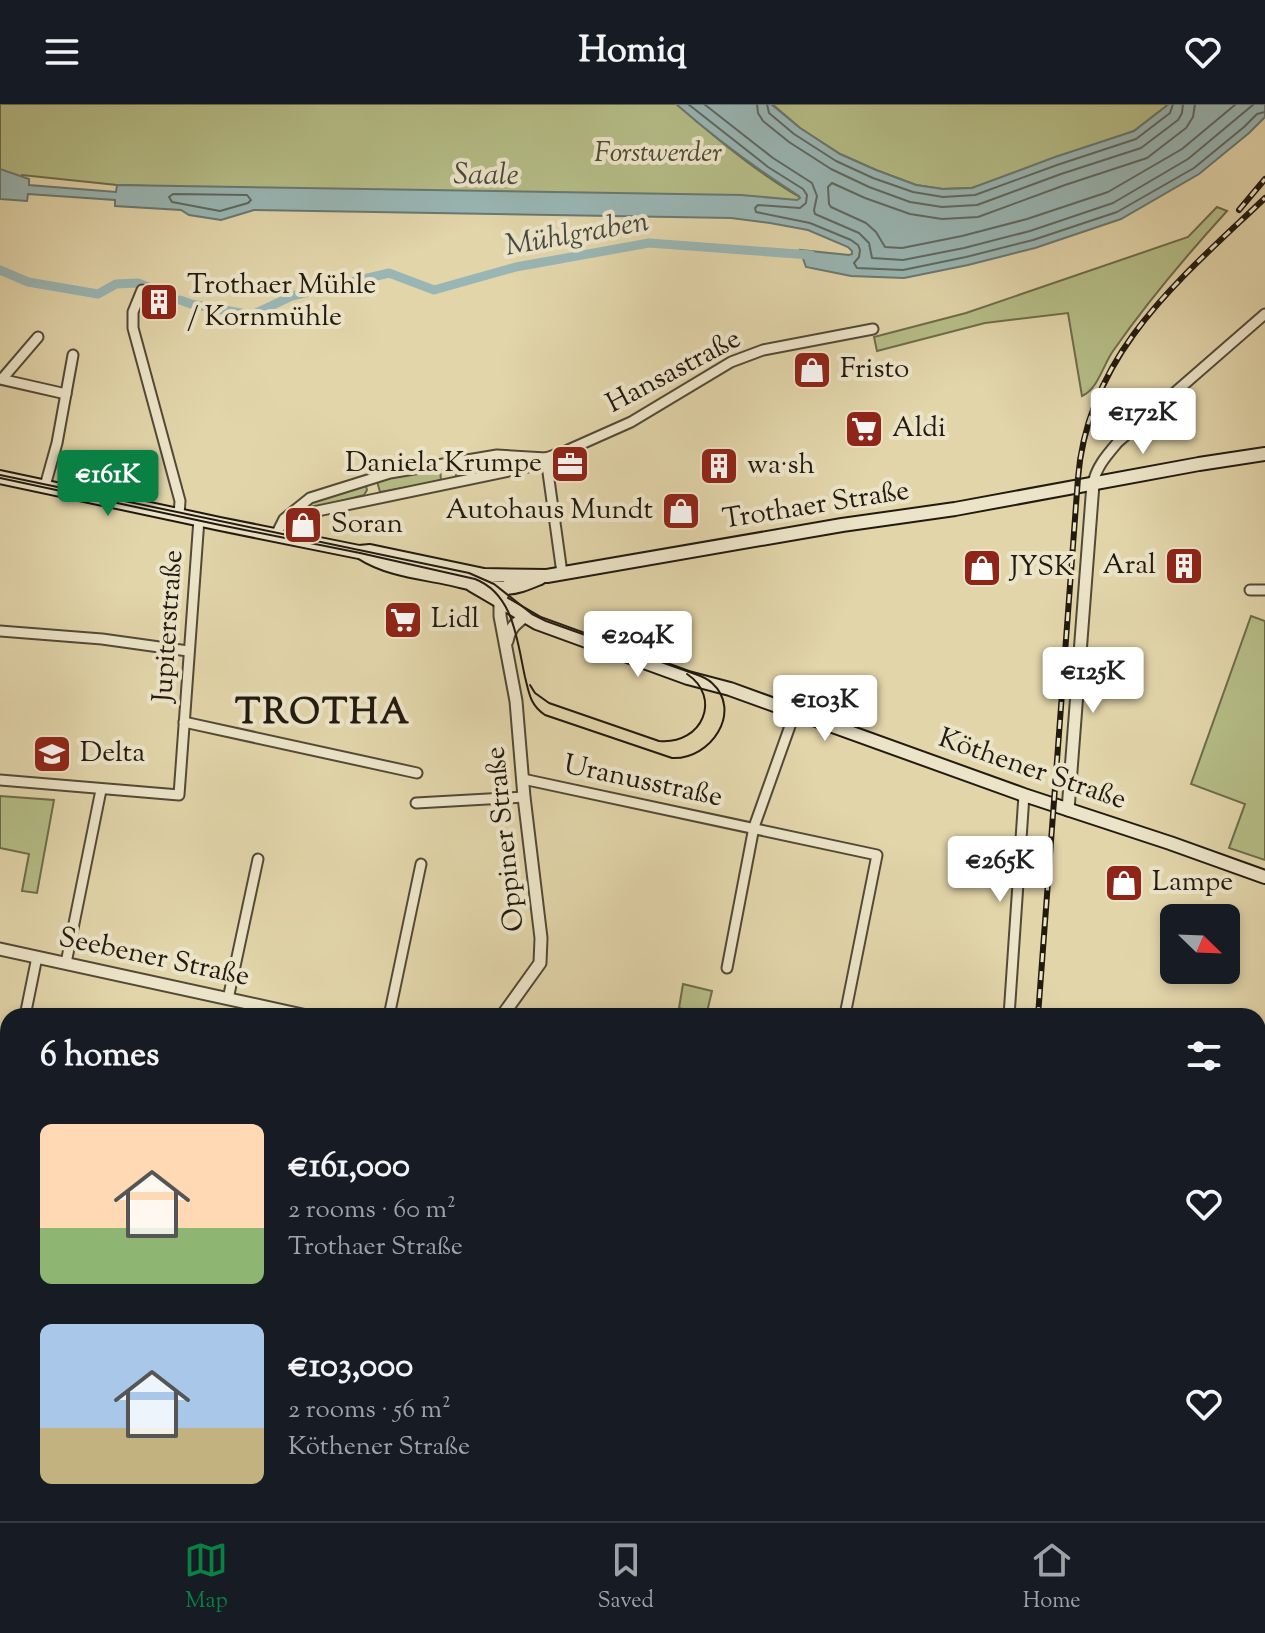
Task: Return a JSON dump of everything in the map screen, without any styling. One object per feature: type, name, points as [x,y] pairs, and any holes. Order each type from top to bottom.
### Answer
[{"type":"main road","name":"Trothaer Straße","points":[[359,552],[390,566],[472,585],[518,587],[562,573],[893,516],[955,509],[1265,454]]},
{"type":"main road","name":"Trothaer Straße","points":[[0,477],[484,575],[547,576]]},
{"type":"main road","name":"Köthener Straße","points":[[472,585],[537,623],[1265,877]]},
{"type":"street","points":[[142,290],[133,312],[133,328],[180,501],[179,515]]},
{"type":"street","points":[[1068,810],[1095,475],[1118,442],[1265,314]]},
{"type":"street","name":"Hansastraße","points":[[294,511],[308,513],[533,466],[631,422],[731,362],[763,350],[873,329]]},
{"type":"street","points":[[38,337],[1,379],[66,394]]},
{"type":"street","points":[[45,486],[57,443],[73,355]]},
{"type":"street","points":[[276,535],[284,519],[310,498],[390,473],[497,455],[546,458],[562,573]]},
{"type":"street","points":[[518,456],[520,469]]},
{"type":"street","points":[[448,463],[451,485]]},
{"type":"street","points":[[373,479],[377,498]]},
{"type":"street","name":"Jupiterstraße","points":[[0,780],[179,795],[199,519]]},
{"type":"street","points":[[505,588],[522,576]]},
{"type":"street","name":"Oppiner Straße","points":[[505,588],[500,601],[500,616],[516,701],[541,938],[540,963],[508,1008]]},
{"type":"street","points":[[1250,590],[1265,590]]},
{"type":"street","points":[[506,646],[509,632],[524,617]]},
{"type":"street","points":[[0,631],[102,639],[188,651]]},
{"type":"street","name":"Uranusstraße","points":[[727,968],[754,827],[795,712]]},
{"type":"street","points":[[184,722],[417,773]]},
{"type":"street","name":"Uranusstraße","points":[[523,779],[877,855],[846,1008]]},
{"type":"street","points":[[66,963],[101,790]]},
{"type":"street","points":[[1010,1008],[1024,795]]},
{"type":"street","points":[[416,803],[524,797]]},
{"type":"street","points":[[228,999],[258,859]]},
{"type":"street","points":[[391,1008],[421,864]]},
{"type":"street","name":"Seebener Straße","points":[[0,949],[270,1008]]},
{"type":"street","name":"Seebener Straße","points":[[27,1008],[37,957]]},
{"type":"green space","name":"Forstwerder","points":[[0,104],[677,104],[761,172],[816,206],[117,185],[22,175],[19,182],[0,175]]},
{"type":"green space","points":[[772,104],[1169,104],[1134,131],[972,188],[942,189],[916,185],[840,154],[800,128]]},
{"type":"green space","points":[[1217,207],[1227,211],[1154,297],[1113,351],[1092,388],[1082,396],[1068,313],[985,323],[877,351],[874,337],[966,313],[1188,237]]},
{"type":"green space","points":[[504,459],[514,462],[509,468],[456,477],[455,466]]},
{"type":"green space","points":[[440,468],[441,481],[380,492],[377,481]]},
{"type":"green space","points":[[366,486],[364,495],[302,509],[309,502]]},
{"type":"green space","points":[[1251,616],[1265,621],[1265,860],[1229,848],[1245,804],[1191,784]]},
{"type":"green space","points":[[0,796],[54,800],[37,893],[22,891],[29,854],[0,848]]},
{"type":"green space","points":[[683,984],[712,991],[708,1008],[679,1008]]},
{"type":"water","points":[[676,104],[771,104],[800,128],[840,154],[916,185],[943,189],[972,188],[1134,131],[1169,104],[1265,104],[1265,117],[1199,174],[1121,219],[1035,248],[904,278],[851,276],[806,267],[800,250],[849,255],[852,251],[808,230],[731,218],[254,210],[221,220],[189,215],[181,210],[115,206],[115,200],[28,194],[27,201],[0,199],[0,169],[29,179],[29,185],[116,192],[117,185],[800,198],[705,129]]},
{"type":"waterway","name":"Mühlgraben","points":[[180,300],[252,315],[292,296],[389,273],[434,290],[516,267],[649,243],[811,255]]},
{"type":"waterway","name":"Mühlgraben","points":[[0,270],[28,282],[98,294],[116,284],[138,283],[156,290]]},
{"type":"tram line","points":[[0,475],[469,573],[494,584],[532,614],[546,621],[706,679],[721,694],[723,720],[710,743],[699,751],[672,758],[545,715],[531,698],[516,634],[506,607],[488,586],[475,579],[0,478]]},
{"type":"tram line","points":[[530,685],[549,703],[659,741],[674,740],[687,735],[703,718],[704,695],[687,674]]},
{"type":"railway","points":[[1239,210],[1265,179]]},
{"type":"railway","points":[[1039,1008],[1078,478],[1085,433],[1099,393],[1119,356],[1143,322],[1201,258],[1265,198]]},
{"type":"place","name":"Trothaer Mühle / Kornmühle","points":[[159,302]]},
{"type":"place","name":"Fristo","points":[[812,370]]},
{"type":"place","name":"Aldi","points":[[864,429]]},
{"type":"place","name":"Daniela Krumpe","points":[[570,464]]},
{"type":"place","name":"wa·sh","points":[[719,466]]},
{"type":"place","name":"Autohaus Mundt","points":[[681,511]]},
{"type":"place","name":"Soran","points":[[303,525]]},
{"type":"place","name":"Aral","points":[[1184,566]]},
{"type":"place","name":"JYSK","points":[[982,568]]},
{"type":"place","name":"Lidl","points":[[403,620]]},
{"type":"place","name":"Delta","points":[[52,754]]},
{"type":"place","name":"Lampe","points":[[1124,883]]},
{"type":"district","name":"TROTHA","points":[[323,714]]},
{"type":"water label","name":"Saale","points":[[486,176]]}]
